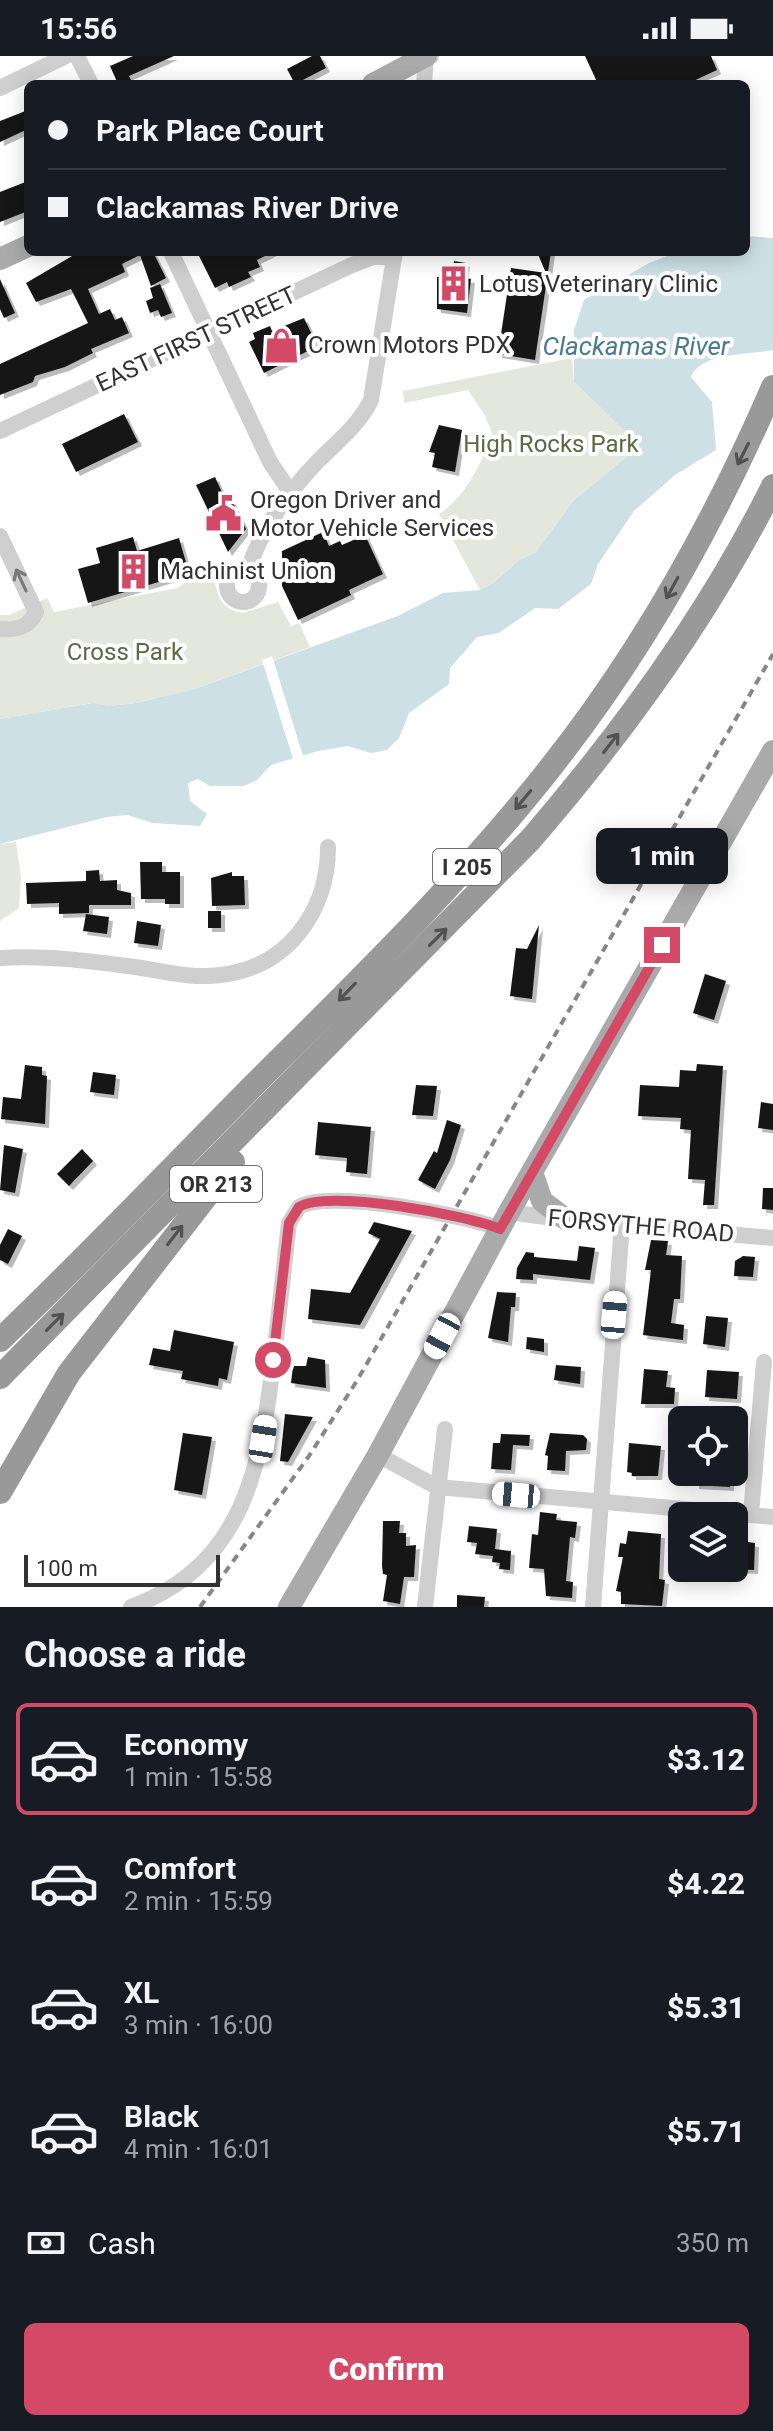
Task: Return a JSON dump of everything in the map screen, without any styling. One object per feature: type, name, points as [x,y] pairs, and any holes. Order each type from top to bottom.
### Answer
[{"type":"highway","name":"I 205","points":[[0,1340],[471,863],[551,767],[624,665],[710,520],[773,387]]},
{"type":"highway","name":"I 205","points":[[0,1377],[460,914],[586,775],[668,664],[760,513],[773,486]]},
{"type":"highway","name":"OR 213","points":[[0,1492],[69,1373],[304,1072]]},
{"type":"main road","points":[[381,80],[428,57]]},
{"type":"main road","points":[[0,259],[24,248]]},
{"type":"main road","points":[[289,1607],[378,1455],[504,1220],[773,751]]},
{"type":"main road","points":[[532,1172],[542,1201],[567,1220]]},
{"type":"street","points":[[0,88],[66,56]]},
{"type":"street","points":[[77,56],[89,80]]},
{"type":"street","points":[[425,80],[428,57]]},
{"type":"street","points":[[173,256],[270,462],[291,493]]},
{"type":"street","name":"EAST FIRST STREET","points":[[0,431],[365,260],[388,256]]},
{"type":"street","points":[[248,571],[264,537],[291,493],[359,420],[371,400],[394,256]]},
{"type":"street","points":[[0,629],[20,628],[32,621],[36,612],[3,542]]},
{"type":"street","points":[[0,958],[69,959],[202,976],[247,969],[283,950],[306,925],[325,882],[328,847]]},
{"type":"street","name":"FORSYTHE ROAD","points":[[131,1607],[166,1589],[193,1569],[216,1546],[244,1502],[262,1448],[289,1223],[299,1207],[321,1201],[434,1211],[477,1219],[567,1220],[773,1238]]},
{"type":"street","points":[[593,1607],[622,1225]]},
{"type":"street","points":[[751,1514],[764,1362]]},
{"type":"street","points":[[425,1607],[445,1429]]},
{"type":"street","points":[[378,1455],[437,1487],[773,1517]]},
{"type":"green space","name":"High Rocks Park","points":[[572,358],[574,382],[632,438],[635,450],[574,500],[536,552],[519,560],[480,590],[439,514],[464,489],[493,435],[468,390],[404,403],[403,391]]},
{"type":"green space","name":"Cross Park","points":[[210,568],[219,596],[227,607],[243,613],[278,602],[291,626],[299,623],[310,647],[195,689],[136,703],[110,706],[92,703],[0,719],[0,615],[9,615],[47,598],[54,612],[177,588]]},
{"type":"green space","points":[[16,842],[21,877],[19,908],[0,921],[0,844]]},
{"type":"water","name":"Clackamas River","points":[[750,236],[773,238],[773,350],[727,356],[704,363],[696,369],[691,377],[712,402],[716,450],[675,475],[634,511],[598,564],[591,584],[558,609],[535,608],[499,633],[477,637],[450,668],[449,684],[409,713],[399,738],[387,750],[371,753],[348,746],[318,751],[271,765],[257,780],[244,786],[210,786],[198,779],[188,783],[190,801],[207,814],[200,826],[153,823],[127,815],[107,817],[0,844],[0,719],[93,703],[110,706],[136,703],[195,689],[398,616],[443,593],[480,590],[519,560],[536,552],[574,500],[635,450],[632,438],[574,382],[574,330],[584,300],[649,263],[667,256],[750,256]]},
{"type":"pier","points":[[272,656],[304,759],[294,762],[262,660]]},
{"type":"building","points":[[133,56],[174,56],[129,76],[131,80],[116,80],[110,66]]},
{"type":"building","points":[[312,56],[320,56],[326,68],[303,80],[293,80],[287,69]]},
{"type":"building","points":[[585,56],[711,56],[717,70],[696,80],[596,80]]},
{"type":"building","points":[[24,112],[24,131],[0,142],[0,121]]},
{"type":"building","points":[[24,183],[24,213],[0,222],[0,192]]},
{"type":"building","points":[[72,256],[138,256],[122,264],[125,272],[88,289],[99,314],[110,309],[115,320],[122,317],[129,333],[91,349],[93,353],[65,367],[35,376],[33,382],[0,395],[0,364],[88,323],[71,289],[36,302],[26,283]]},
{"type":"building","points":[[140,256],[155,256],[166,278],[151,286]]},
{"type":"building","points":[[199,256],[265,256],[257,260],[260,267],[248,272],[251,277],[229,287],[227,282],[215,288]]},
{"type":"building","points":[[539,256],[550,256],[535,360],[498,354],[511,268],[546,273]]},
{"type":"building","name":"Lotus Veterinary Clinic","points":[[454,261],[466,263],[464,278],[471,279],[467,313],[437,309],[437,277],[452,274]]},
{"type":"building","points":[[0,279],[15,313],[4,318],[0,309]]},
{"type":"building","points":[[160,284],[172,313],[161,317],[158,310],[150,313],[146,301],[153,298],[150,288]]},
{"type":"building","name":"Crown Motors PDX","points":[[304,318],[315,341],[314,348],[264,373],[249,342],[255,339],[253,333],[270,326],[272,331]]},
{"type":"building","points":[[124,414],[138,442],[76,472],[62,444]]},
{"type":"building","points":[[439,425],[462,430],[455,472],[432,467],[435,453],[429,452]]},
{"type":"building","name":"Oregon Driver and Motor Vehicle Services","points":[[215,477],[225,499],[230,497],[246,529],[228,552],[196,485]]},
{"type":"building","points":[[323,532],[329,546],[340,541],[342,545],[365,535],[383,574],[349,590],[351,595],[298,620],[282,586],[282,551]]},
{"type":"building","name":"Machinist Union","points":[[133,537],[137,551],[179,538],[189,573],[88,603],[78,569],[100,563],[96,548]]},
{"type":"building","points":[[140,862],[162,862],[162,872],[180,872],[180,904],[165,904],[165,899],[141,899]]},
{"type":"building","points":[[99,870],[100,881],[117,880],[117,890],[131,893],[131,905],[89,905],[89,913],[59,914],[59,903],[27,904],[26,883],[86,881],[86,871]]},
{"type":"building","points":[[232,872],[232,876],[244,876],[245,905],[212,906],[211,878]]},
{"type":"building","points":[[208,911],[221,911],[221,928],[208,928]]},
{"type":"building","points":[[86,914],[109,917],[107,934],[83,931]]},
{"type":"building","points":[[137,921],[161,925],[158,946],[134,943]]},
{"type":"building","points":[[539,925],[532,999],[510,996],[516,948],[527,949]]},
{"type":"building","points":[[705,974],[726,981],[714,1020],[693,1013]]},
{"type":"building","points":[[697,1064],[723,1066],[714,1205],[703,1205],[705,1180],[688,1179],[691,1130],[680,1129],[681,1118],[638,1116],[640,1085],[679,1087],[680,1070],[696,1071]]},
{"type":"building","points":[[25,1065],[42,1067],[42,1075],[47,1076],[45,1124],[1,1119],[3,1097],[21,1099]]},
{"type":"building","points":[[93,1072],[116,1075],[114,1095],[90,1092]]},
{"type":"building","points":[[416,1085],[437,1086],[433,1116],[412,1115]]},
{"type":"building","points":[[761,1102],[773,1104],[773,1130],[758,1128]]},
{"type":"building","points":[[447,1120],[461,1125],[450,1160],[435,1189],[418,1180],[434,1151],[437,1153]]},
{"type":"building","points":[[318,1122],[371,1127],[367,1174],[346,1172],[347,1158],[315,1155]]},
{"type":"building","points":[[4,1145],[23,1149],[15,1193],[0,1190]]},
{"type":"building","points":[[82,1149],[93,1161],[69,1186],[57,1174]]},
{"type":"building","points":[[763,1188],[773,1188],[773,1210],[762,1209]]},
{"type":"building","points":[[374,1222],[412,1231],[360,1325],[308,1319],[311,1289],[350,1293],[380,1239],[368,1233]]},
{"type":"building","points":[[8,1229],[22,1236],[8,1264],[0,1260],[0,1245]]},
{"type":"building","points":[[651,1240],[668,1241],[666,1255],[682,1256],[680,1299],[674,1299],[671,1323],[684,1325],[683,1340],[643,1335],[651,1270],[645,1270]]},
{"type":"building","points":[[579,1246],[595,1248],[590,1280],[533,1274],[533,1280],[516,1279],[517,1268],[526,1252],[534,1253],[534,1257],[577,1261]]},
{"type":"building","points":[[743,1256],[755,1257],[753,1277],[734,1276],[735,1261]]},
{"type":"building","points":[[497,1292],[516,1293],[515,1307],[511,1307],[508,1342],[488,1338]]},
{"type":"building","points":[[706,1316],[728,1318],[725,1347],[703,1344]]},
{"type":"building","points":[[174,1330],[234,1342],[227,1380],[219,1378],[218,1386],[181,1379],[183,1371],[149,1365],[153,1348],[170,1351]]},
{"type":"building","points":[[527,1337],[544,1339],[544,1352],[526,1349]]},
{"type":"building","points":[[308,1357],[325,1360],[326,1388],[291,1383],[293,1366],[306,1366]]},
{"type":"building","points":[[556,1365],[581,1367],[580,1384],[554,1380]]},
{"type":"building","points":[[644,1369],[668,1371],[666,1387],[675,1388],[674,1404],[641,1404]]},
{"type":"building","points":[[707,1370],[739,1372],[737,1399],[705,1397]]},
{"type":"building","points":[[285,1414],[313,1417],[288,1462],[280,1461]]},
{"type":"building","points":[[183,1433],[212,1437],[202,1495],[174,1490]]},
{"type":"building","points":[[550,1433],[583,1435],[587,1439],[586,1450],[566,1451],[565,1471],[547,1470],[548,1456],[545,1455]]},
{"type":"building","points":[[501,1434],[530,1435],[529,1446],[513,1445],[511,1470],[491,1469],[493,1443],[500,1443]]},
{"type":"building","points":[[629,1443],[661,1446],[658,1476],[632,1476],[627,1472]]},
{"type":"building","points":[[540,1512],[557,1514],[556,1520],[577,1522],[575,1538],[570,1537],[566,1581],[573,1582],[572,1598],[546,1596],[544,1569],[529,1568],[532,1534],[538,1535]]},
{"type":"building","points":[[383,1521],[400,1521],[399,1533],[406,1533],[406,1546],[416,1545],[414,1577],[404,1577],[400,1604],[383,1601],[387,1575],[383,1574],[382,1566]]},
{"type":"building","points":[[469,1526],[497,1529],[495,1549],[511,1551],[510,1570],[499,1569],[500,1563],[492,1562],[493,1556],[475,1554],[477,1543],[467,1542]]},
{"type":"building","points":[[628,1531],[661,1534],[659,1579],[665,1580],[662,1606],[621,1604],[621,1592],[616,1591],[623,1557],[618,1557],[620,1543],[626,1544]]},
{"type":"building","points":[[748,1542],[755,1543],[754,1570],[748,1570]]},
{"type":"building","points":[[457,1595],[485,1597],[484,1607],[457,1607]]},
{"type":"railway","points":[[200,1607],[309,1456],[358,1379],[773,654]]},
{"type":"place","name":"Lotus Veterinary Clinic","points":[[453,284]]},
{"type":"place","name":"Crown Motors PDX","points":[[282,345]]},
{"type":"place","name":"Oregon Driver and Motor Vehicle Services","points":[[224,514]]},
{"type":"place","name":"Machinist Union","points":[[134,571]]},
{"type":"route","points":[[273,1360],[289,1223],[299,1207],[321,1201],[455,1213],[500,1229],[662,945]]}]
